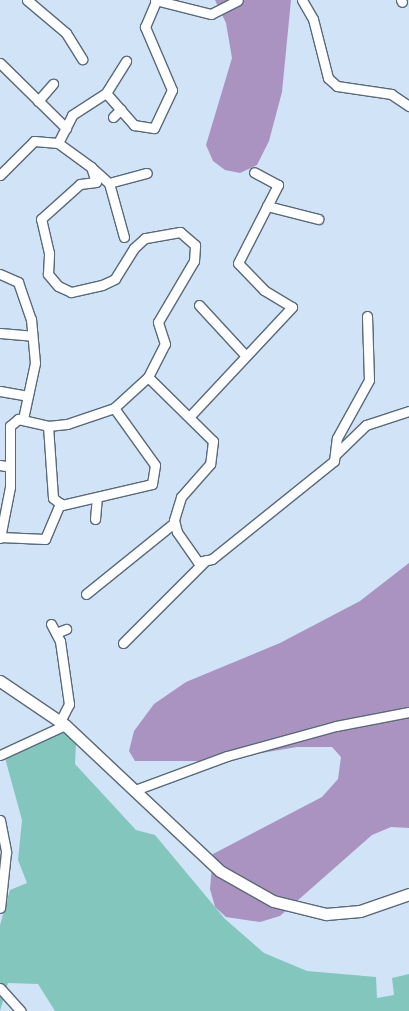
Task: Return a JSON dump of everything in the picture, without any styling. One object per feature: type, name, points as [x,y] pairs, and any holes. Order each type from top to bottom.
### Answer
[{"type":"street","points":[[27,0],[66,33],[82,58]]},
{"type":"street","points":[[106,93],[134,125],[154,128],[172,90],[145,27],[155,0],[211,14],[238,0]]},
{"type":"street","points":[[302,0],[313,19],[328,78],[337,86],[391,94],[409,106]]},
{"type":"street","points":[[58,143],[78,108],[106,93],[126,60]]},
{"type":"street","points":[[0,63],[66,128]]},
{"type":"street","points":[[38,100],[53,84]]},
{"type":"street","points":[[112,117],[121,110]]},
{"type":"street","points":[[0,175],[34,141],[58,143],[110,183],[124,237]]},
{"type":"street","points":[[60,503],[45,540],[0,537],[10,467],[10,426],[23,419],[48,426],[114,408],[148,377],[165,344],[158,322],[194,261],[195,245],[180,232],[145,238],[134,248],[115,279],[71,292],[58,286],[48,274],[41,219],[80,184],[96,182],[91,167]]},
{"type":"street","points":[[191,415],[292,307],[264,290],[238,263],[278,185],[254,172]]},
{"type":"street","points":[[110,183],[147,173]]},
{"type":"street","points":[[267,206],[318,219]]},
{"type":"street","points":[[0,274],[18,282],[24,294],[32,336],[35,363],[23,419]]},
{"type":"street","points":[[199,305],[246,356]]},
{"type":"street","points":[[123,643],[206,560],[296,495],[334,462],[337,438],[369,380],[367,316]]},
{"type":"street","points":[[0,333],[32,336]]},
{"type":"street","points":[[86,594],[174,523],[181,497],[210,464],[214,453],[212,441],[191,415],[148,377]]},
{"type":"street","points":[[0,391],[28,396]]},
{"type":"street","points":[[48,426],[53,498],[60,503],[152,484],[156,478],[155,464],[114,408]]},
{"type":"street","points":[[335,455],[366,425],[409,411]]},
{"type":"street","points":[[0,465],[10,467]]},
{"type":"street","points":[[95,519],[97,496]]},
{"type":"street","points":[[174,523],[198,562],[206,560]]},
{"type":"street","points":[[0,755],[62,724],[68,704],[56,634],[52,624]]},
{"type":"street","points":[[56,634],[66,629]]},
{"type":"street","points":[[0,681],[62,724],[220,871],[273,901],[326,914],[360,911],[409,894]]},
{"type":"street","points":[[134,790],[227,756],[336,726],[409,712]]},
{"type":"street","points":[[0,820],[6,852],[0,908]]},
{"type":"street","points":[[0,988],[21,1011]]},
{"type":"shaded area","points":[[215,0],[291,0],[282,92],[269,141],[257,165],[240,173],[225,170],[213,161],[206,145],[232,58],[226,23]]},
{"type":"shaded area","points":[[409,563],[409,828],[391,827],[372,835],[280,916],[260,922],[226,917],[215,907],[210,889],[213,854],[322,797],[338,779],[341,757],[332,747],[297,747],[214,761],[135,761],[129,751],[134,731],[154,704],[186,682],[280,643],[360,601]]},
{"type":"shaded area","points":[[64,732],[76,744],[75,764],[136,830],[155,835],[225,919],[264,953],[307,971],[376,977],[377,998],[394,995],[392,978],[409,974],[409,1011],[55,1011],[38,984],[8,983],[0,1011],[0,925],[10,890],[27,883],[18,860],[22,820],[5,758]]}]
